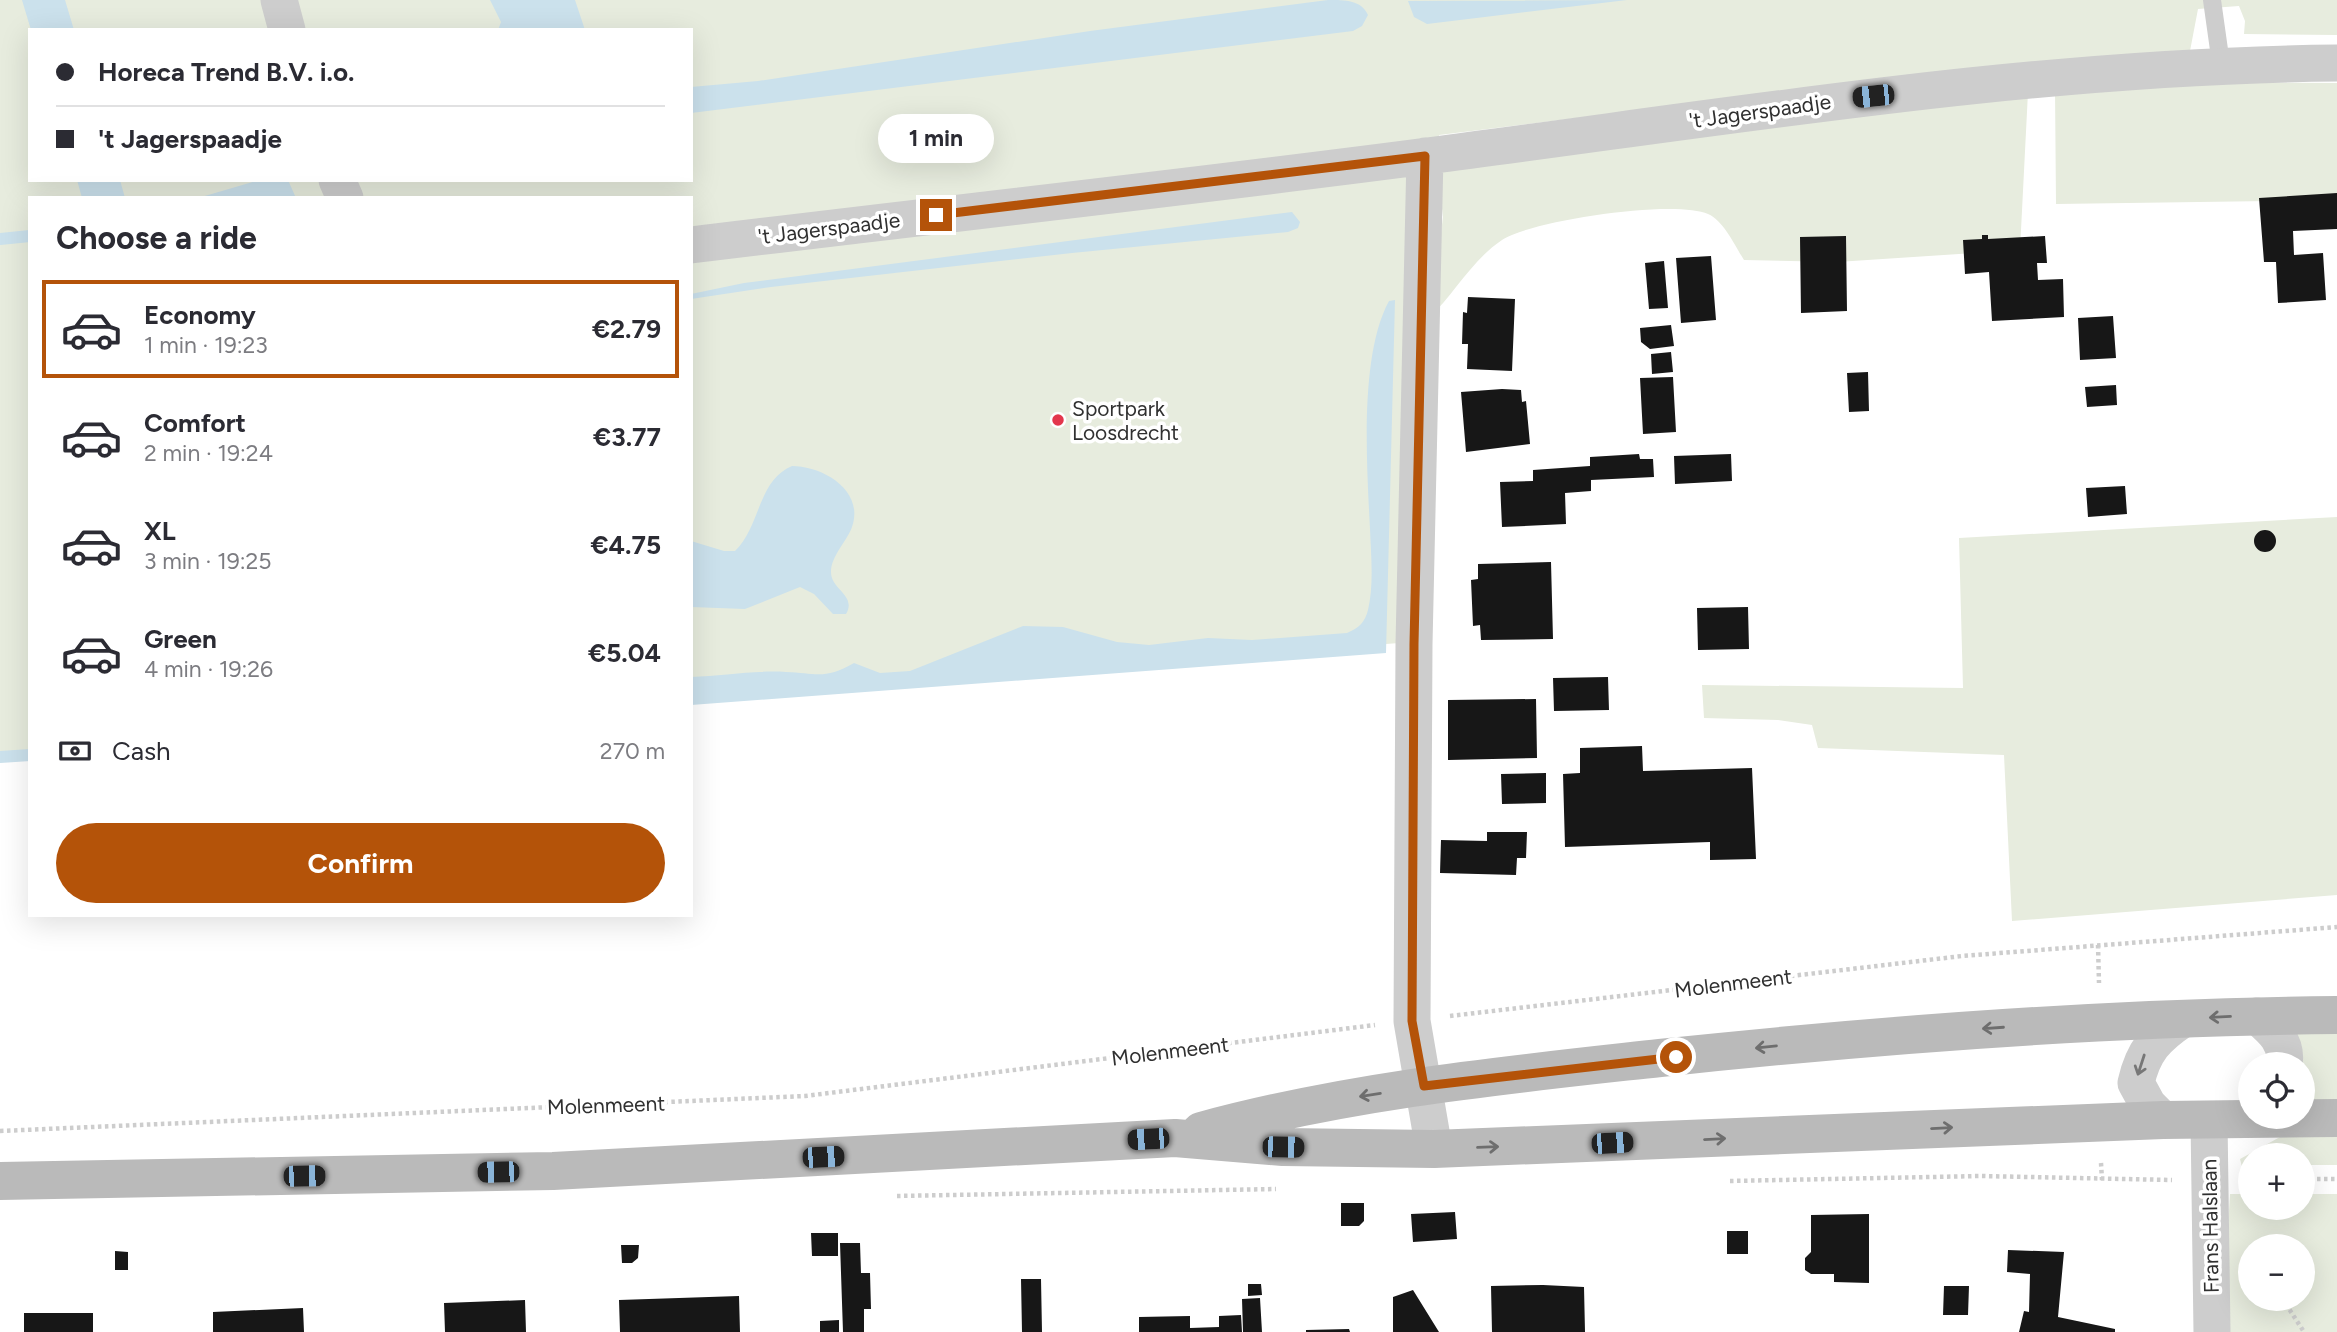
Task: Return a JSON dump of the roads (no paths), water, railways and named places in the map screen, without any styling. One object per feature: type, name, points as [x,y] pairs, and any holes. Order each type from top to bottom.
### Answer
[{"type":"main road","points":[[1175,1138],[1280,1109],[1424,1086],[1870,1036],[2182,1019],[2337,1015]]},
{"type":"main road","points":[[0,1181],[553,1171],[1175,1138],[1283,1147],[1434,1149],[2230,1115],[2337,1118]]},
{"type":"street","points":[[279,0],[287,28]]},
{"type":"street","name":"'t Jagerspaadje","points":[[693,245],[1425,156],[1822,102],[2026,79],[2221,64],[2337,63]]},
{"type":"street","points":[[1425,156],[1414,644],[1412,1021],[1434,1149]]},
{"type":"street","points":[[2257,1016],[2279,1037],[2285,1052]]},
{"type":"street","points":[[2162,1120],[2148,1105],[2136,1083],[2141,1061],[2152,1042],[2182,1019]]},
{"type":"street","name":"Frans Halslaan","points":[[2212,1332],[2208,1180],[2230,1115]]},
{"type":"lane","points":[[2212,0],[2221,64]]},
{"type":"water","points":[[22,0],[65,0],[73,28],[30,28]]},
{"type":"water","points":[[490,0],[575,0],[584,28],[499,28],[501,22]]},
{"type":"water","points":[[1328,0],[1357,4],[1368,15],[1362,26],[1353,31],[693,113],[693,87],[758,81],[1090,31]]},
{"type":"water","points":[[1627,0],[1427,24],[1414,17],[1408,1]]},
{"type":"water","points":[[78,182],[121,182],[124,196],[81,196]]},
{"type":"water","points":[[252,182],[289,182],[295,196],[205,196]]},
{"type":"water","points":[[1292,212],[1300,222],[1298,228],[1288,232],[1072,253],[771,287],[693,299],[693,294],[744,283]]},
{"type":"water","points":[[1395,300],[1386,653],[693,705],[693,677],[762,672],[828,674],[854,663],[880,673],[910,671],[1023,626],[1063,627],[1117,642],[1149,645],[1208,638],[1252,640],[1347,633],[1355,629],[1367,614],[1370,600],[1367,412],[1373,351],[1379,324],[1389,301]]},
{"type":"water","points":[[792,466],[815,470],[838,482],[852,501],[852,527],[834,560],[831,572],[848,602],[846,614],[833,614],[814,594],[800,587],[745,609],[693,607],[693,542],[724,551],[735,551],[750,529],[765,493],[781,473]]},
{"type":"waterway","points":[[0,239],[28,236]]},
{"type":"waterway","points":[[0,757],[28,755]]},
{"type":"place","name":"Sportpark Loosdrecht","points":[[1058,420]]}]
